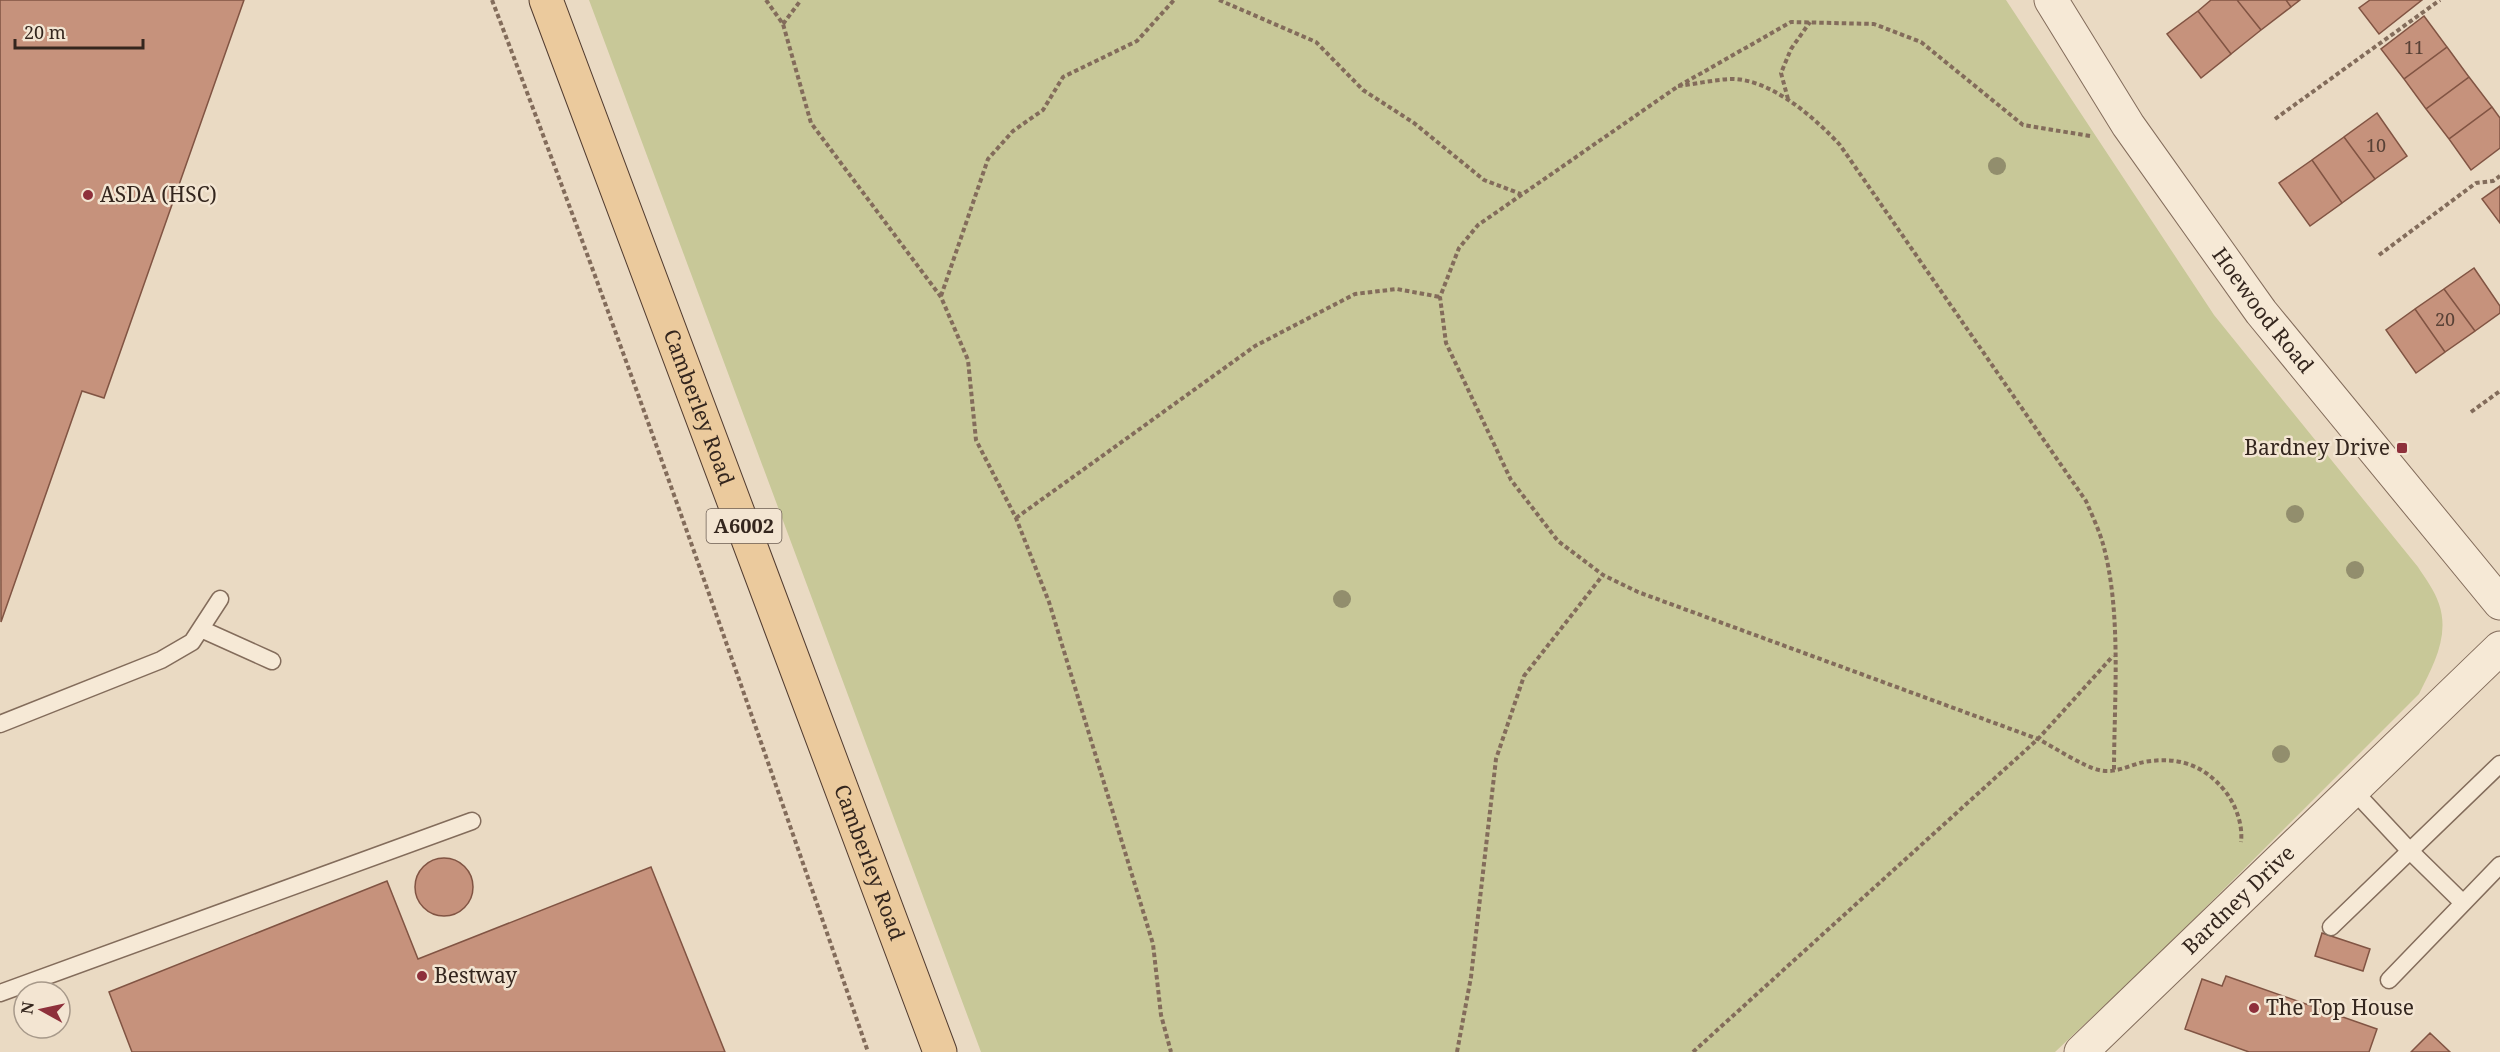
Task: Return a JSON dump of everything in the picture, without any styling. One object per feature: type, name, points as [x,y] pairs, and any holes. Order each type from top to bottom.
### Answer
[{"type":"main road","name":"Camberley Road","points":[[546,0],[940,1052]]},
{"type":"street","name":"Hoewood Road","points":[[2051,0],[2128,125],[2261,312],[2500,603]]},
{"type":"street","name":"Bardney Drive","points":[[2095,1048],[2261,878],[2500,648]]},
{"type":"lane","points":[[0,724],[160,660],[192,642],[220,599]]},
{"type":"lane","points":[[201,628],[272,661]]},
{"type":"lane","points":[[2331,927],[2500,764]]},
{"type":"lane","points":[[2353,790],[2462,902]]},
{"type":"lane","points":[[0,993],[472,821]]},
{"type":"lane","points":[[2389,980],[2500,865]]},
{"type":"path","points":[[492,0],[584,242],[759,735],[868,1052]]},
{"type":"path","points":[[766,0],[783,24],[811,123],[941,297],[968,360],[976,440],[1016,518],[1049,602],[1153,944],[1161,1015],[1171,1052]]},
{"type":"path","points":[[783,24],[801,0]]},
{"type":"path","points":[[941,297],[988,159],[1013,131],[1043,110],[1063,77],[1137,41],[1174,0]]},
{"type":"path","points":[[1219,0],[1316,42],[1363,90],[1414,123],[1484,180],[1522,194]]},
{"type":"path","points":[[2275,119],[2440,0]]},
{"type":"path","points":[[1788,99],[1781,73],[1791,49],[1811,21]]},
{"type":"path","points":[[2091,137],[2023,125],[1921,42],[1874,24],[1791,22],[1677,87],[1478,225],[1459,248],[1440,297],[1446,343],[1511,480],[1558,541],[1603,574],[1638,592],[2038,739],[2099,770],[2114,771],[2146,762],[2184,761],[2214,777],[2234,802],[2242,833],[2239,857],[2261,878]]},
{"type":"path","points":[[1677,87],[1732,79],[1758,85],[1788,99],[1819,122],[1840,145],[2086,501],[2103,543],[2111,586],[2114,655],[2114,771]]},
{"type":"path","points":[[2379,255],[2476,183],[2493,182],[2500,176]]},
{"type":"path","points":[[1016,518],[1255,345],[1355,294],[1397,289],[1440,297]]},
{"type":"path","points":[[2471,412],[2500,392]]},
{"type":"path","points":[[1456,1052],[1471,977],[1496,759],[1524,676],[1603,574]]},
{"type":"path","points":[[1693,1052],[2038,739],[2114,655]]},
{"type":"green space","points":[[589,0],[2006,0],[2214,315],[2418,567],[2432,589],[2439,604],[2442,628],[2441,639],[2430,673],[2419,694],[2160,953],[2055,1052],[981,1052]]},
{"type":"building","name":"ASDA (HSC)","points":[[0,0],[244,0],[104,398],[82,391],[1,622]]},
{"type":"building","points":[[2211,0],[2237,0],[2261,30],[2231,54],[2198,11]]},
{"type":"building","points":[[2237,0],[2286,0],[2291,7],[2261,30]]},
{"type":"building","points":[[2286,0],[2300,0],[2291,7]]},
{"type":"building","points":[[2370,0],[2422,0],[2379,34],[2359,8]]},
{"type":"building","points":[[2198,11],[2231,54],[2201,78],[2167,34]]},
{"type":"building","points":[[2424,16],[2447,47],[2404,79],[2381,49]]},
{"type":"building","points":[[2447,47],[2469,77],[2426,109],[2404,79]]},
{"type":"building","points":[[2469,77],[2492,107],[2449,139],[2426,109]]},
{"type":"building","points":[[2492,107],[2500,118],[2500,148],[2471,170],[2449,139]]},
{"type":"building","points":[[2377,113],[2407,156],[2375,179],[2344,137]]},
{"type":"building","points":[[2344,137],[2375,179],[2342,203],[2312,160]]},
{"type":"building","points":[[2312,160],[2342,203],[2310,226],[2279,183]]},
{"type":"building","points":[[2500,186],[2500,223],[2482,199]]},
{"type":"building","points":[[2474,268],[2500,306],[2500,313],[2475,331],[2444,289]]},
{"type":"building","points":[[2444,289],[2475,331],[2445,352],[2415,309]]},
{"type":"building","points":[[2415,309],[2445,352],[2416,373],[2386,330]]},
{"type":"building","points":[[444,858],[460,863],[468,871],[473,887],[468,903],[460,911],[444,916],[428,911],[420,903],[415,887],[420,871],[428,863]]},
{"type":"building","name":"Bestway","points":[[651,867],[725,1052],[132,1052],[109,992],[387,881],[418,959]]},
{"type":"building","points":[[2322,933],[2370,949],[2363,971],[2315,956]]},
{"type":"building","name":"The Top House","points":[[2226,976],[2377,1029],[2369,1052],[2249,1052],[2185,1029],[2202,979],[2222,986]]},
{"type":"building","points":[[2430,1033],[2450,1052],[2411,1052]]},
{"type":"place","name":"ASDA (HSC)","points":[[88,195]]},
{"type":"place","name":"Bardney Drive","points":[[2402,448]]},
{"type":"place","name":"Bestway","points":[[422,976]]},
{"type":"place","name":"The Top House","points":[[2254,1008]]}]
